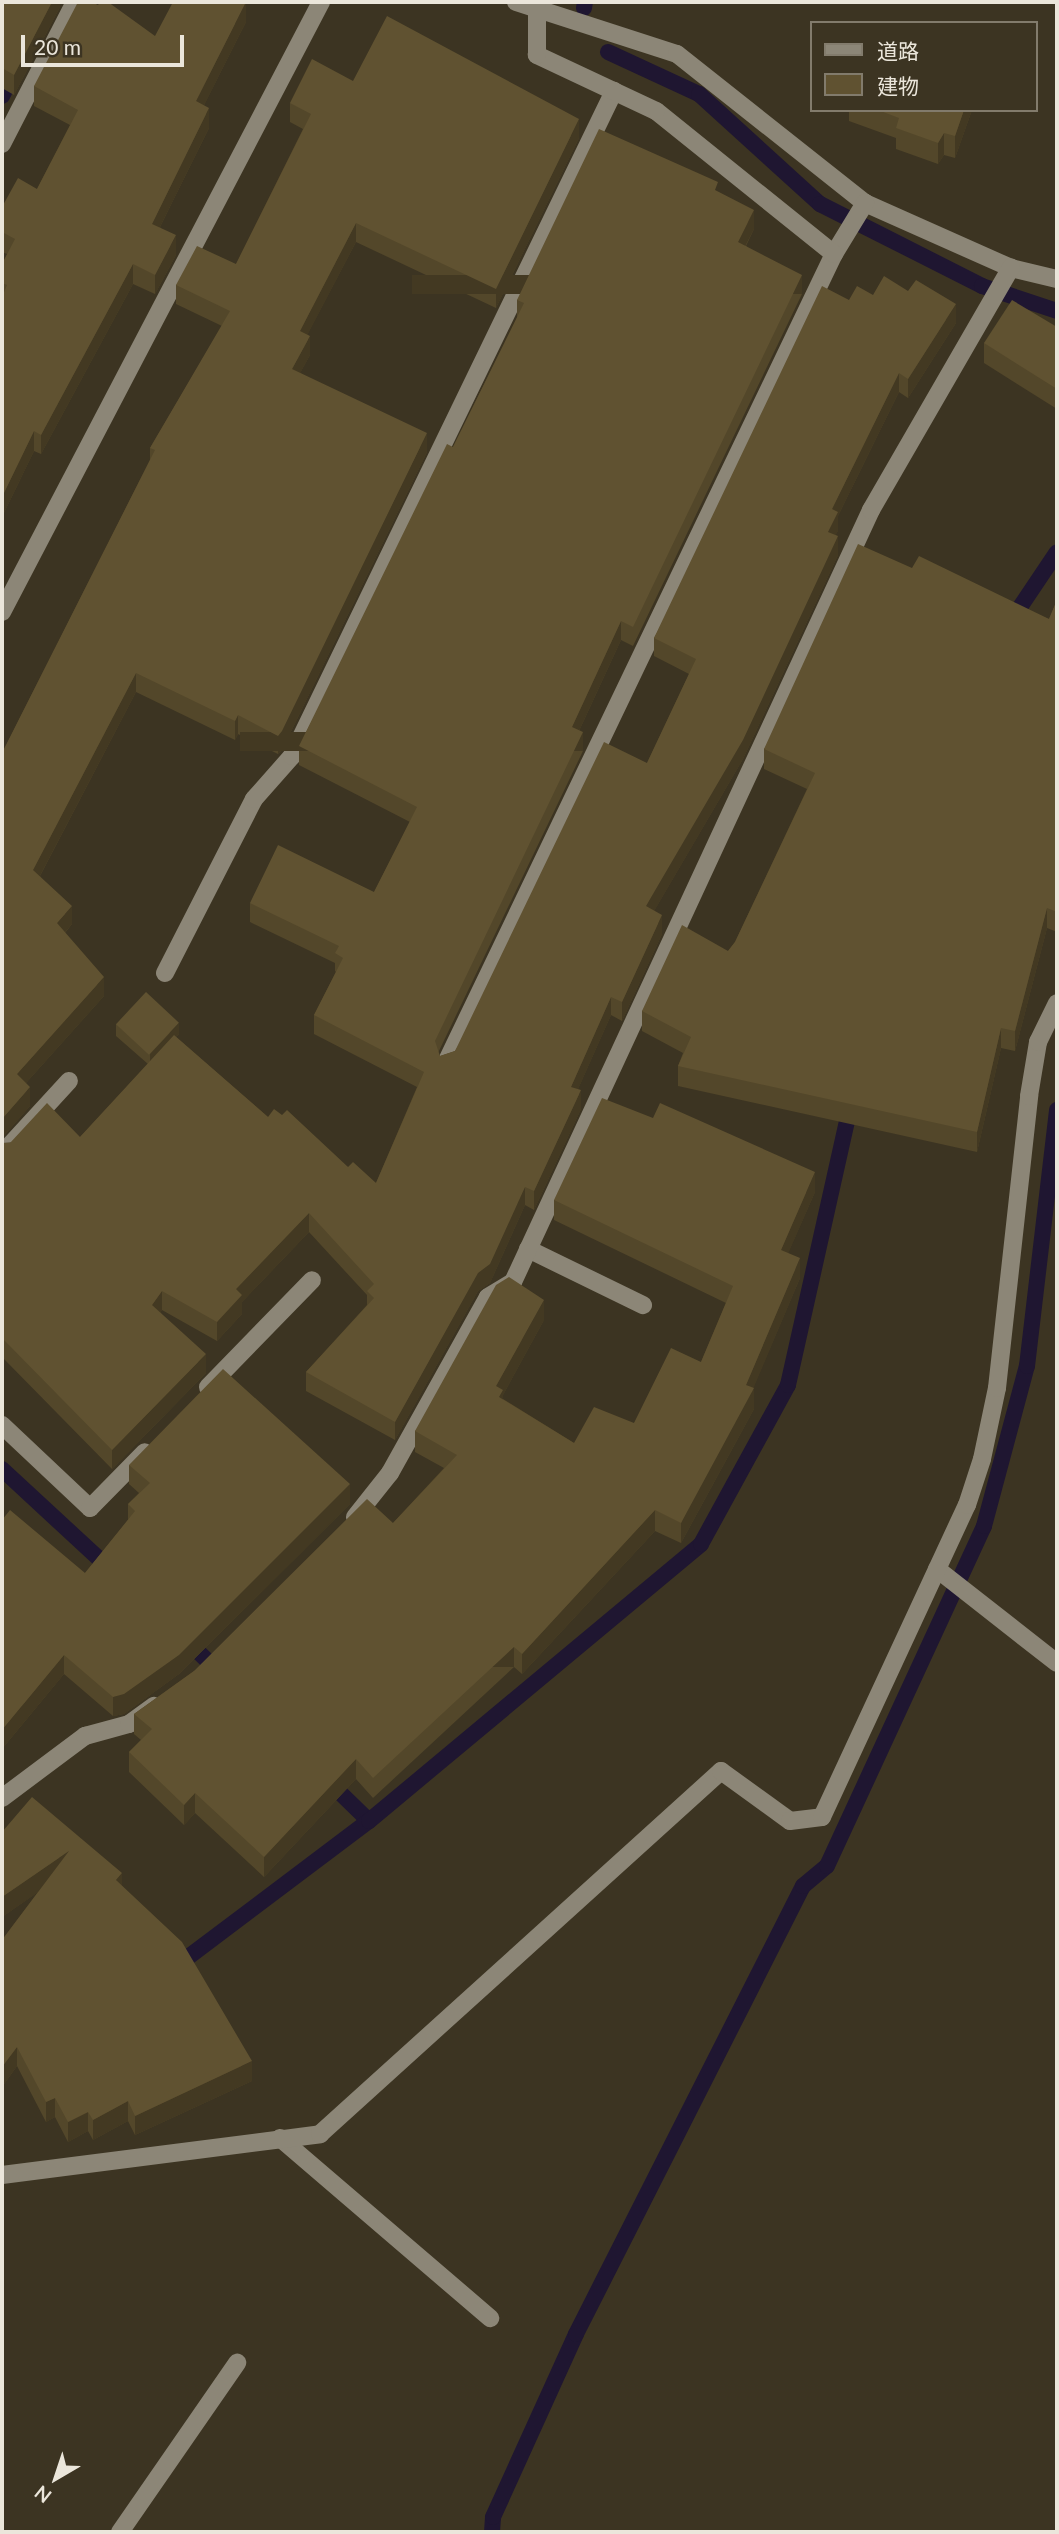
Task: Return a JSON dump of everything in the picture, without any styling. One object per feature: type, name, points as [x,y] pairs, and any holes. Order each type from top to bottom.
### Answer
[{"type":"street","points":[[2,144],[75,2]]},
{"type":"street","points":[[2,612],[321,2]]},
{"type":"street","points":[[516,2],[677,54],[862,208],[1007,274],[1057,278]]},
{"type":"street","points":[[537,7],[537,55],[656,111],[834,254]]},
{"type":"street","points":[[165,973],[254,799],[292,756],[614,91]]},
{"type":"street","points":[[445,1065],[834,254],[862,208]]},
{"type":"street","points":[[339,1535],[390,1474],[488,1297],[513,1282],[872,510],[1007,274]]},
{"type":"street","points":[[2,2175],[320,2134],[721,1771],[790,1821],[821,1817],[943,1573],[967,1505],[995,1400],[1029,1096],[1038,1042],[1057,1003]]},
{"type":"street","points":[[2,1154],[69,1081]]},
{"type":"street","points":[[528,1249],[643,1305]]},
{"type":"street","points":[[196,1399],[312,1280]]},
{"type":"street","points":[[2,1425],[90,1508],[158,1439]]},
{"type":"street","points":[[943,1573],[1057,1663]]},
{"type":"street","points":[[2,1798],[85,1736],[129,1724],[174,1691]]},
{"type":"street","points":[[280,2138],[490,2318]]},
{"type":"street","points":[[120,2532],[237,2363]]},
{"type":"building","points":[[2,2],[52,2],[14,75],[2,68]]},
{"type":"building","points":[[78,2],[98,5],[100,2],[108,2],[155,36],[173,2],[246,2],[196,101],[209,108],[152,224],[176,235],[155,275],[133,264],[41,435],[34,431],[2,497],[2,297],[7,285],[2,283],[2,264],[15,239],[2,232],[2,207],[18,178],[37,189],[78,110],[34,86]]},
{"type":"building","points":[[387,16],[579,119],[496,289],[356,223],[300,331],[310,336],[292,369],[427,433],[278,736],[238,715],[235,721],[136,673],[33,870],[72,906],[57,923],[104,977],[17,1074],[30,1087],[2,1119],[2,753],[155,450],[150,448],[230,311],[176,285],[197,246],[236,264],[311,114],[290,103],[312,59],[353,81]]},
{"type":"building","points":[[883,112],[963,112],[955,136],[944,133],[938,143],[896,128],[899,118]]},
{"type":"building","points":[[599,129],[718,182],[715,190],[754,210],[738,242],[802,275],[633,627],[621,621],[572,727],[583,732],[435,1041],[440,1056],[455,1051],[604,742],[647,763],[696,659],[654,638],[822,286],[849,300],[857,286],[873,295],[884,276],[908,291],[916,280],[956,304],[908,379],[899,373],[832,509],[838,512],[828,532],[838,536],[743,740],[646,906],[662,915],[622,1002],[611,997],[571,1087],[581,1090],[534,1191],[525,1187],[490,1264],[478,1273],[395,1422],[306,1372],[374,1298],[367,1291],[374,1284],[309,1213],[236,1289],[242,1295],[217,1322],[162,1291],[152,1305],[206,1354],[112,1450],[2,1338],[2,1143],[10,1143],[47,1103],[80,1137],[174,1035],[268,1117],[274,1109],[282,1115],[287,1110],[348,1167],[353,1162],[376,1183],[424,1072],[314,1015],[343,958],[335,953],[339,946],[250,903],[278,845],[374,892],[417,807],[299,746],[447,444],[453,447],[524,303],[517,300]]},
{"type":"building","points":[[1012,300],[1057,327],[1057,389],[984,343]]},
{"type":"building","points":[[858,544],[912,568],[919,556],[1049,619],[1057,600],[1057,912],[1047,908],[1015,1031],[1001,1028],[977,1132],[678,1066],[691,1037],[642,1011],[682,925],[728,951],[735,942],[815,773],[764,749]]},
{"type":"building","points":[[146,992],[179,1023],[149,1055],[116,1024]]},
{"type":"building","points":[[602,1098],[653,1118],[660,1103],[815,1172],[781,1250],[800,1258],[746,1385],[754,1388],[681,1523],[655,1510],[522,1654],[514,1647],[373,1778],[356,1759],[264,1857],[195,1793],[184,1805],[129,1752],[152,1729],[134,1714],[194,1671],[367,1499],[393,1523],[457,1455],[415,1431],[496,1285],[509,1277],[544,1300],[496,1386],[503,1390],[499,1397],[574,1443],[594,1407],[634,1423],[671,1348],[701,1362],[733,1286],[554,1200]]},
{"type":"building","points":[[223,1369],[350,1484],[179,1655],[124,1694],[113,1697],[64,1655],[2,1730],[2,1520],[10,1510],[85,1573],[135,1511],[128,1504],[150,1483],[129,1465]]},
{"type":"building","points":[[32,1797],[122,1873],[116,1880],[182,1942],[252,2061],[135,2116],[128,2101],[93,2120],[88,2112],[68,2122],[55,2098],[46,2102],[17,2047],[2,2067],[2,1940],[69,1851],[2,1897],[2,1832]]},
{"type":"waterway","points":[[584,8],[585,2]]},
{"type":"waterway","points":[[608,52],[699,94],[820,204],[982,286],[1057,311]]},
{"type":"waterway","points":[[2,96],[15,70]]},
{"type":"waterway","points":[[1010,622],[1057,552]]},
{"type":"waterway","points":[[175,1967],[369,1821],[701,1544],[788,1385],[851,1102]]},
{"type":"waterway","points":[[492,2532],[493,2517],[576,2334],[803,1886],[827,1866],[984,1526],[1027,1366],[1057,1110]]},
{"type":"waterway","points":[[2,1469],[111,1570]]},
{"type":"waterway","points":[[184,1638],[221,1674]]},
{"type":"waterway","points":[[328,1781],[369,1821]]}]
